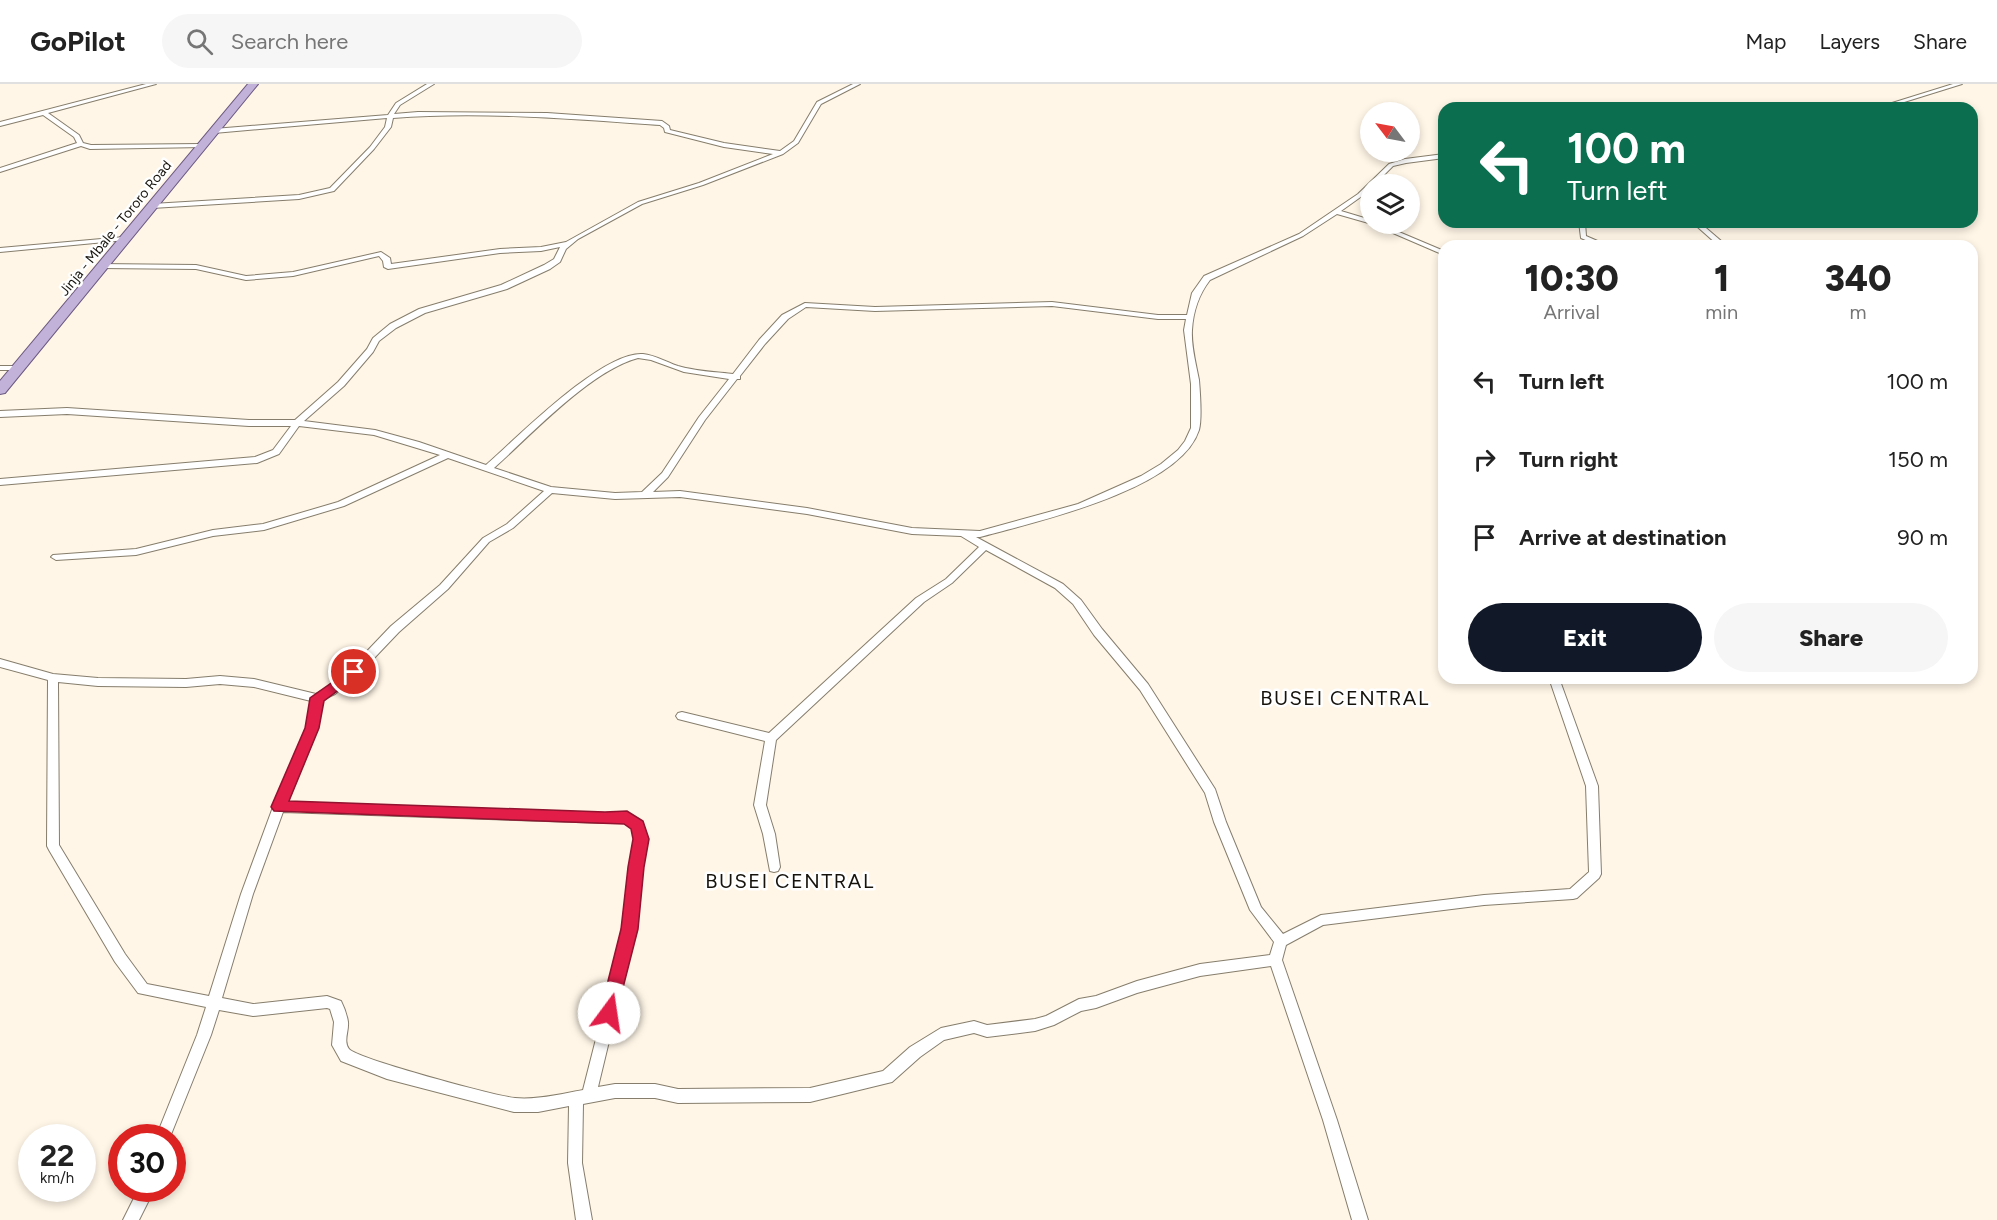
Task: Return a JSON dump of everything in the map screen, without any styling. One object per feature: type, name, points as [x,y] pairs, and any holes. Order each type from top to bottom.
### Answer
[{"type":"main road","name":"Jinja - Mbale - Tororo Road","points":[[0,390],[253,84]]},
{"type":"street","points":[[0,124],[153,84]]},
{"type":"street","points":[[152,206],[299,197],[332,190],[367,154],[388,127],[398,104],[431,84]]},
{"type":"street","points":[[0,483],[257,460],[276,452],[297,423],[341,384],[382,333],[422,311],[504,287],[548,267],[557,260],[562,248],[568,243],[640,203],[701,184],[781,153],[796,142],[819,103],[857,84]]},
{"type":"street","points":[[1899,102],[1959,84]]},
{"type":"street","points":[[214,131],[391,116],[498,113],[662,123],[667,127],[667,131],[724,145],[781,153]]},
{"type":"street","points":[[44,114],[77,136],[81,144]]},
{"type":"street","points":[[0,170],[81,144],[90,147],[202,146]]},
{"type":"street","points":[[0,414],[67,411],[249,423],[297,423],[375,433],[550,489],[604,495],[680,494],[807,511],[912,531],[980,534],[1081,506],[1144,478],[1181,452],[1195,428],[1195,384],[1188,330],[1196,293],[1207,278],[1300,235],[1360,195],[1391,165],[1438,157]]},
{"type":"street","points":[[1335,211],[1360,219]]},
{"type":"street","points":[[1582,228],[1583,237],[1590,240]]},
{"type":"street","points":[[1702,228],[1715,240]]},
{"type":"street","points":[[1399,234],[1438,250]]},
{"type":"street","points":[[0,250],[124,238]]},
{"type":"street","points":[[102,266],[196,267],[246,278],[293,274],[381,254],[387,260],[388,267],[500,251],[541,249],[568,243]]},
{"type":"street","points":[[645,495],[665,475],[702,419],[785,317],[805,305],[898,309],[975,304],[1052,304],[1158,317],[1191,317]]},
{"type":"street","points":[[487,469],[606,368],[626,358],[650,356],[673,367],[700,374],[736,377]]},
{"type":"street","points":[[0,368],[20,368]]},
{"type":"street","points":[[56,557],[136,552],[213,533],[264,527],[341,504],[448,455]]},
{"type":"street","points":[[0,663],[54,678],[98,682],[186,683],[220,680],[254,683],[317,698],[331,691],[354,672],[395,629],[444,587],[486,540],[510,526],[550,489]]},
{"type":"street","points":[[962,533],[1059,586],[1077,602],[1098,632],[1144,687],[1211,792],[1220,822],[1256,910],[1281,941]]},
{"type":"street","points":[[774,867],[769,834],[760,805],[771,738],[920,600],[949,581],[985,546]]},
{"type":"street","points":[[54,678],[53,846],[120,958],[143,989],[253,1010],[327,1002],[336,1005],[339,1009],[341,1022],[339,1046],[346,1056],[387,1072],[514,1105],[538,1105],[615,1091],[655,1091],[678,1096],[810,1095],[886,1077],[915,1052],[941,1034],[974,1028],[987,1031],[1035,1025],[1049,1021],[1079,1005],[1096,1002],[1137,987],[1200,970],[1275,960]]},
{"type":"street","points":[[1360,1220],[1330,1120],[1275,960],[1281,941],[1321,920],[1484,900],[1572,894],[1595,874],[1592,786],[1556,684]]},
{"type":"street","points":[[168,1124],[190,1073],[215,1002],[247,894],[279,807],[312,728],[317,698]]},
{"type":"street","points":[[682,716],[771,738]]},
{"type":"street","points":[[279,807],[605,819],[627,817],[638,825],[641,839],[630,929],[582,1098],[575,1163],[584,1220]]},
{"type":"street","points":[[131,1220],[140,1202]]},
{"type":"district","name":"BUSEI CENTRAL","points":[[1345,698]]},
{"type":"district","name":"BUSEI CENTRAL","points":[[790,881]]},
{"type":"route","points":[[354,672],[331,691],[317,698],[312,728],[279,807],[464,812],[605,819],[627,817],[638,825],[641,839],[630,929],[609,1013]]}]
